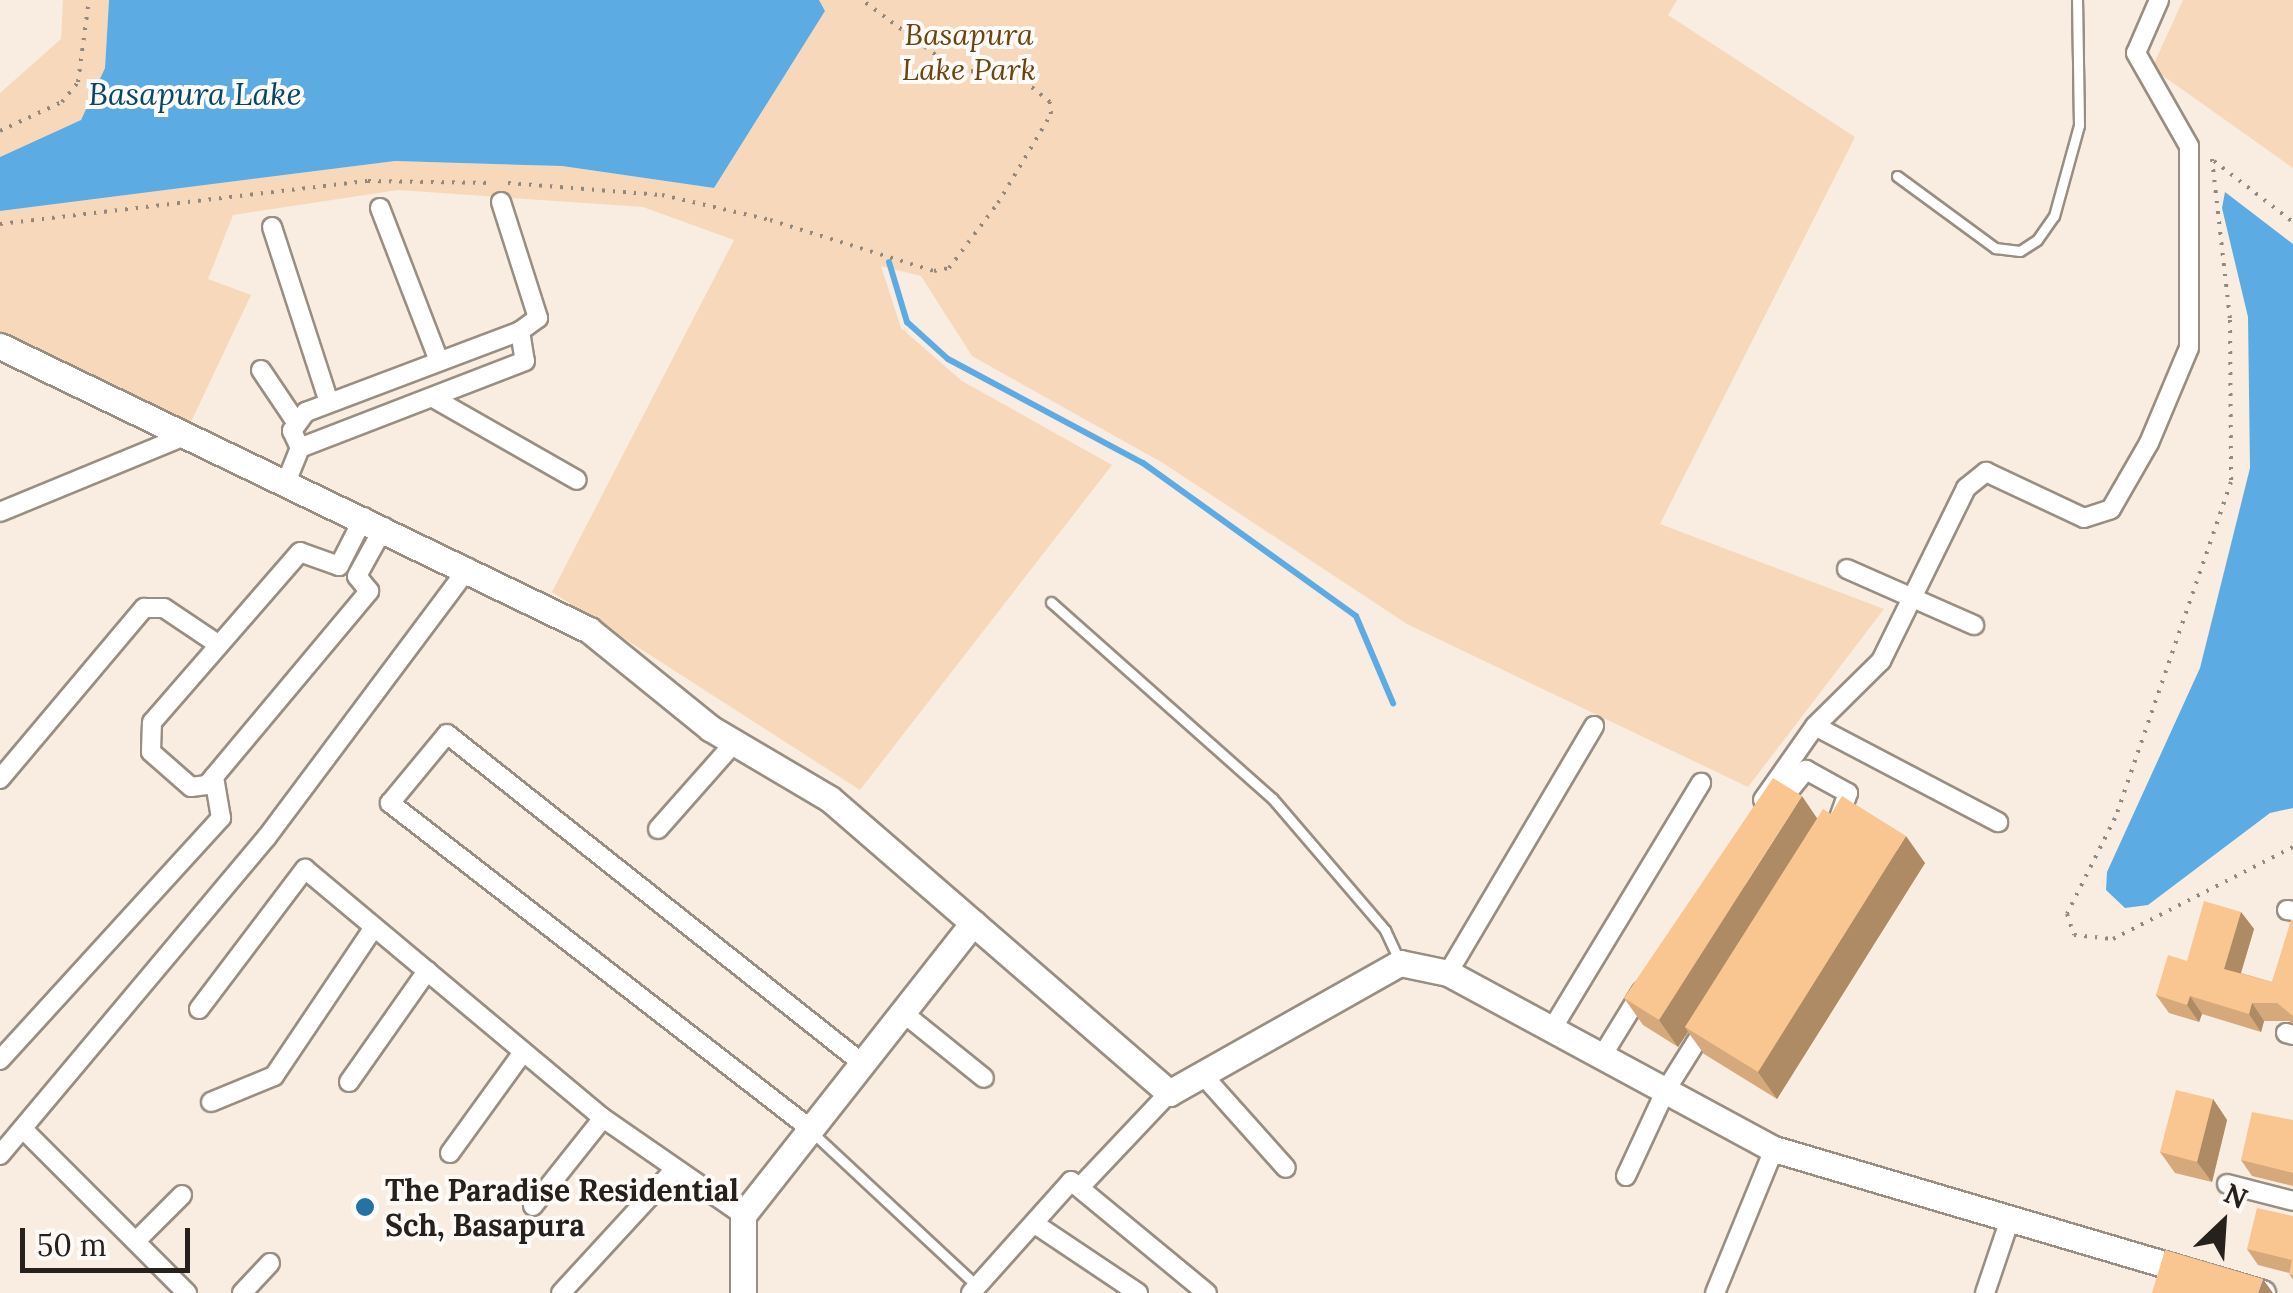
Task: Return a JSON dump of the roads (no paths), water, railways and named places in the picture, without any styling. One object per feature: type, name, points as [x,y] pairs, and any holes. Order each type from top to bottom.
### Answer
[{"type":"street","points":[[1828,836],[1850,798],[1806,770],[1762,815],[1815,726],[1882,661],[1966,488],[1986,472],[2084,518],[2111,509],[2149,443],[2189,348],[2189,146],[2136,53],[2159,0]]},
{"type":"street","points":[[287,480],[300,448],[292,431],[296,422],[329,402],[520,330],[538,318],[502,202]]},
{"type":"street","points":[[380,208],[438,358]]},
{"type":"street","points":[[272,227],[329,402]]},
{"type":"street","points":[[300,448],[435,400],[525,361],[520,330]]},
{"type":"street","points":[[0,346],[287,480],[589,630],[734,742],[830,799],[1170,1093]]},
{"type":"street","points":[[261,370],[296,422]]},
{"type":"street","points":[[435,400],[578,480]]},
{"type":"street","points":[[0,512],[190,434]]},
{"type":"street","points":[[339,566],[374,522]]},
{"type":"street","points":[[357,576],[374,522]]},
{"type":"street","points":[[300,552],[339,566],[357,576],[370,590],[214,776],[191,787],[157,760],[147,741],[152,722],[300,552]]},
{"type":"street","points":[[0,1155],[267,837],[468,568]]},
{"type":"street","points":[[1847,568],[1974,625]]},
{"type":"street","points":[[0,779],[144,608],[164,608],[219,645]]},
{"type":"street","points":[[1448,973],[1594,726]]},
{"type":"street","points":[[1815,726],[1998,822]]},
{"type":"street","points":[[808,1127],[390,803],[447,734],[862,1063]]},
{"type":"street","points":[[658,829],[734,742]]},
{"type":"street","points":[[0,1060],[220,818],[214,776]]},
{"type":"street","points":[[1552,1028],[1701,784]]},
{"type":"street","points":[[198,1009],[305,870],[603,1118],[743,1215]]},
{"type":"street","points":[[743,1293],[743,1215],[808,1127],[973,922]]},
{"type":"street","points":[[211,1102],[274,1076],[374,927]]},
{"type":"street","points":[[1081,1186],[1170,1093],[1400,963],[1448,973],[1774,1149],[2009,1222],[2262,1293]]},
{"type":"street","points":[[349,1082],[427,972]]},
{"type":"street","points":[[1608,1059],[1653,985]]},
{"type":"street","points":[[1626,1176],[1666,1090],[1722,1000]]},
{"type":"street","points":[[902,1012],[984,1078]]},
{"type":"street","points":[[450,1153],[523,1052]]},
{"type":"street","points":[[1201,1074],[1286,1168]]},
{"type":"street","points":[[533,1206],[603,1118]]},
{"type":"street","points":[[23,1129],[187,1293]]},
{"type":"street","points":[[1715,1293],[1774,1149]]},
{"type":"street","points":[[561,1293],[674,1170]]},
{"type":"street","points":[[2228,1184],[2293,1200]]},
{"type":"street","points":[[974,1290],[1035,1224],[1062,1186],[1081,1186],[1207,1293]]},
{"type":"street","points":[[136,1241],[182,1195]]},
{"type":"street","points":[[1985,1293],[2009,1222]]},
{"type":"street","points":[[1035,1224],[1138,1293]]},
{"type":"street","points":[[242,1293],[270,1262]]},
{"type":"lane","points":[[1898,176],[1995,248],[2020,250],[2037,240],[2054,216],[2079,125],[2077,0]]},
{"type":"lane","points":[[1052,602],[1272,798],[1385,930],[1400,963]]},
{"type":"lane","points":[[808,1127],[974,1290]]},
{"type":"water","name":"Basapura Lake","points":[[109,0],[819,0],[825,11],[714,188],[562,166],[395,161],[0,211],[0,157],[81,120],[105,68]]},
{"type":"water","points":[[2225,192],[2293,244],[2293,808],[2270,813],[2148,905],[2125,908],[2106,890],[2107,872],[2200,668],[2250,468],[2248,317],[2222,208]]},
{"type":"waterway","points":[[889,262],[907,322],[948,359],[1143,463],[1356,616],[1393,703]]},
{"type":"place","name":"The Paradise Residential Sch, Basapura","points":[[365,1207]]},
{"type":"park label","name":"Basapura Lake Park","points":[[969,51]]}]
